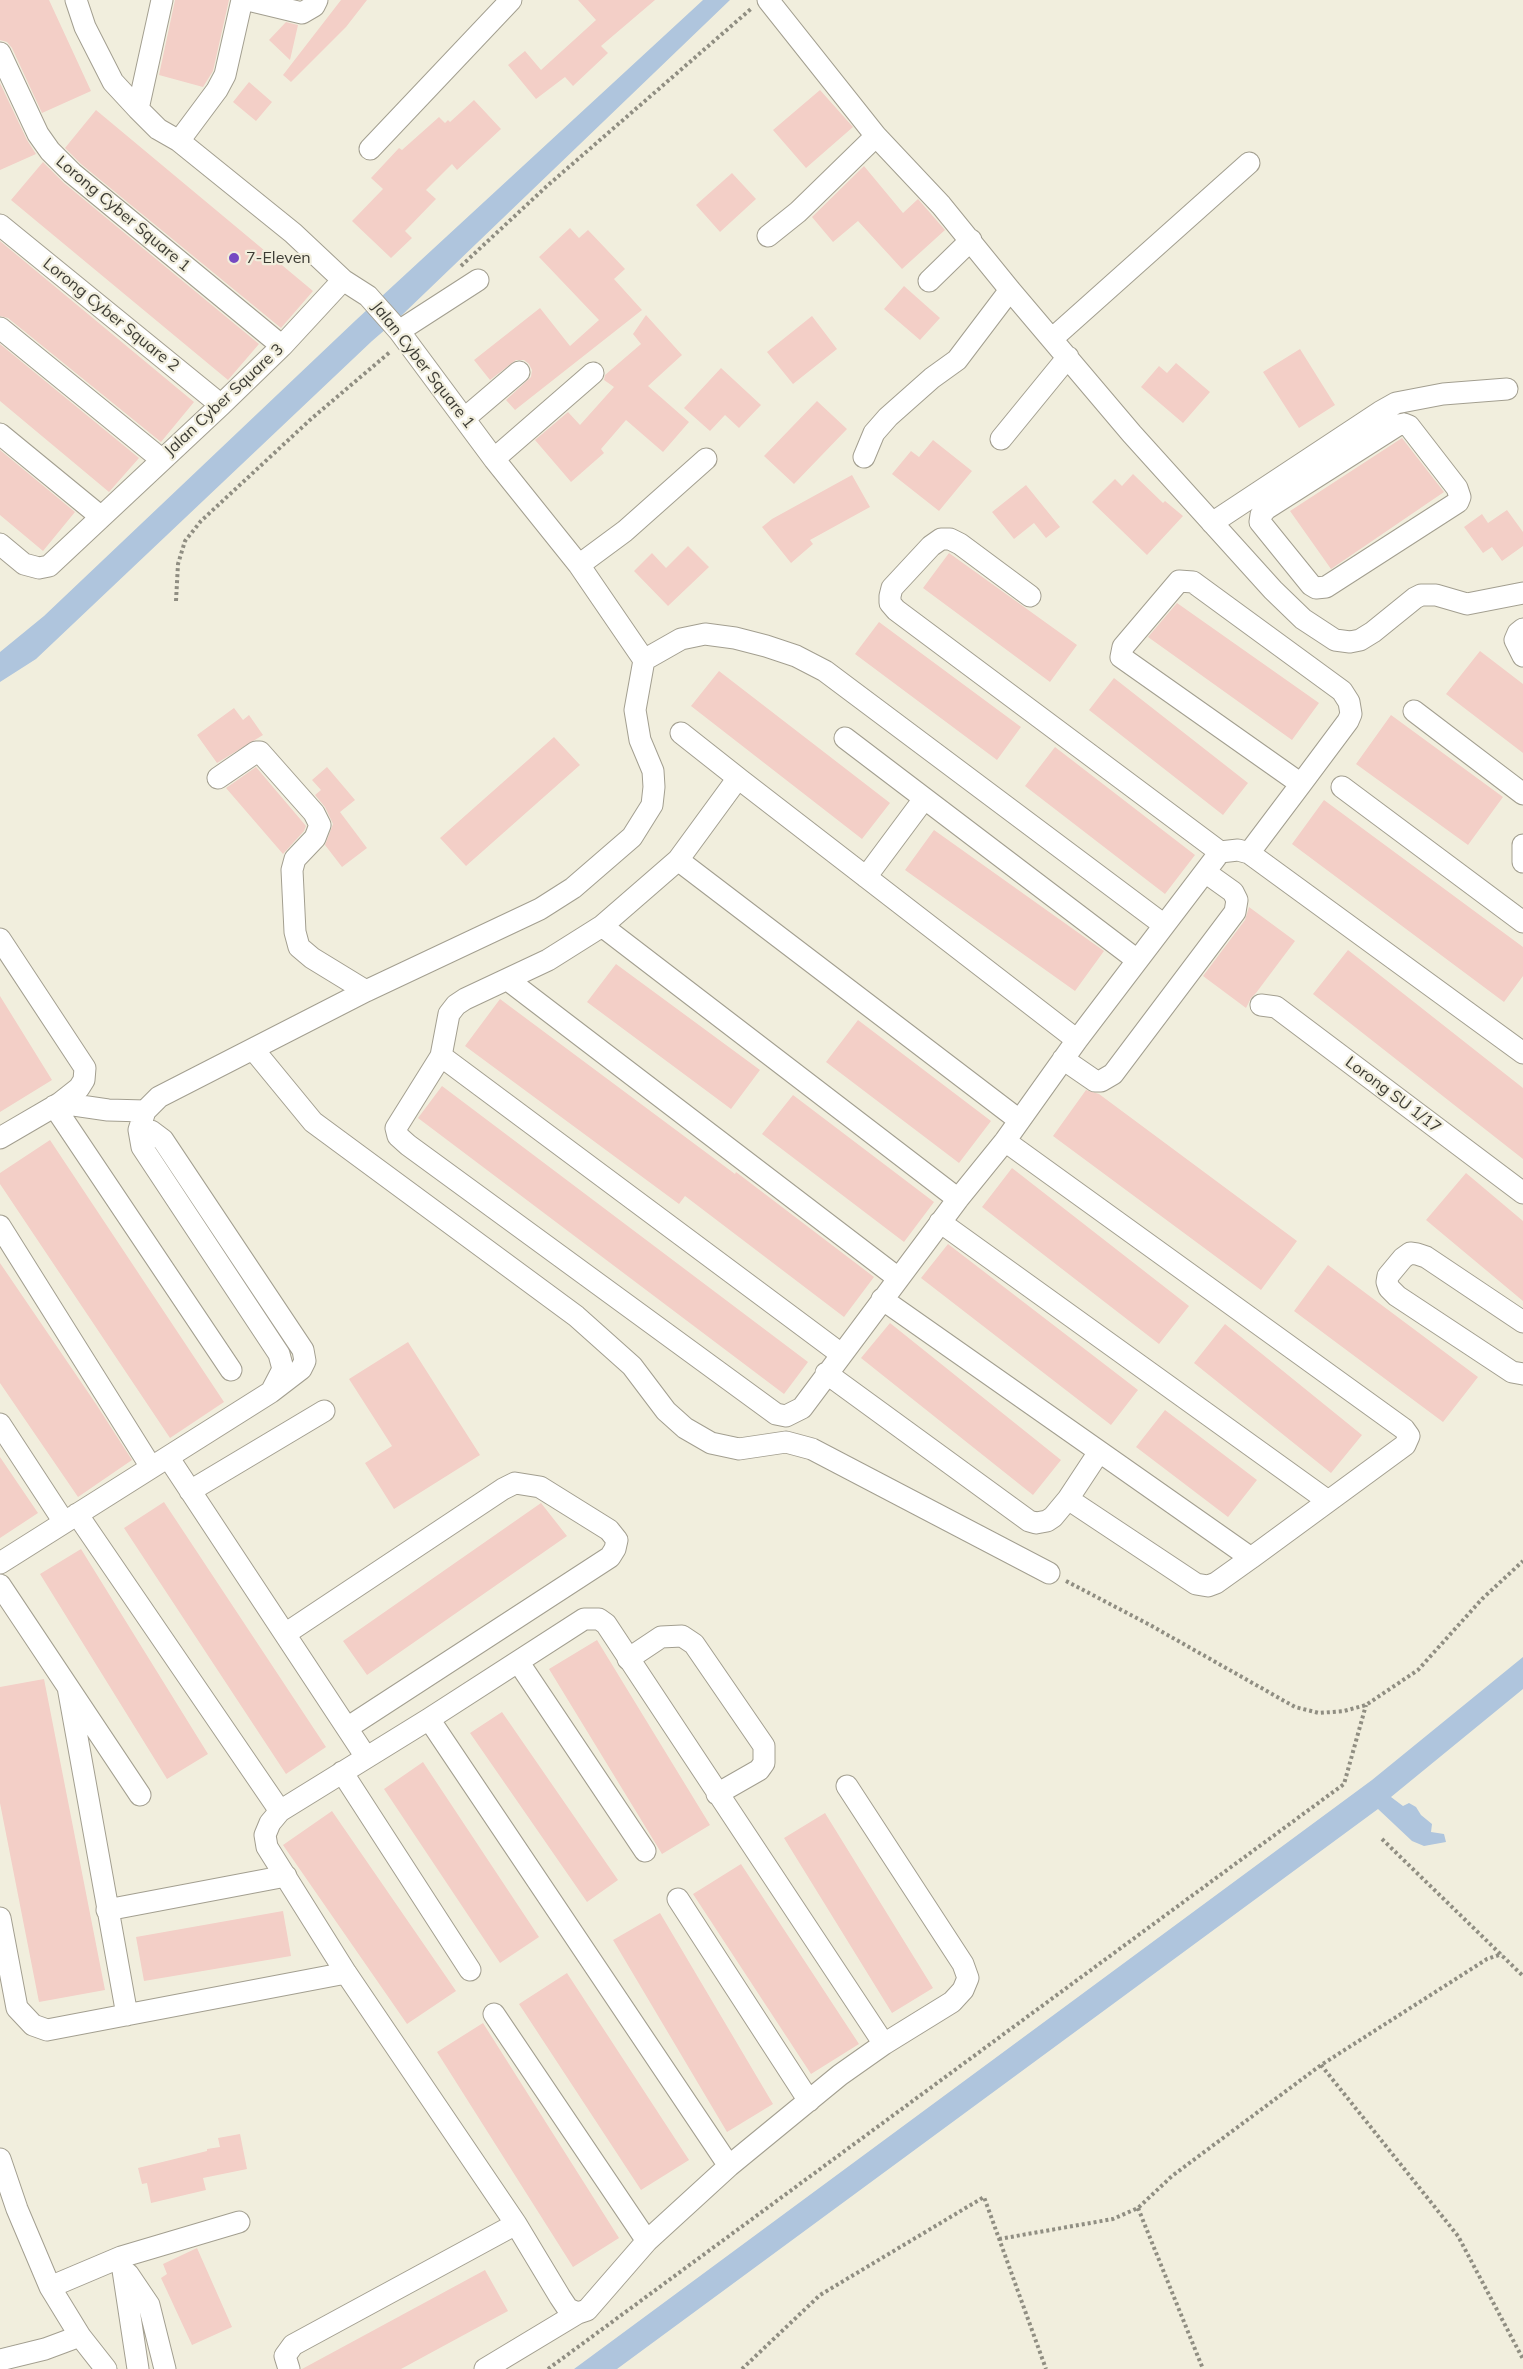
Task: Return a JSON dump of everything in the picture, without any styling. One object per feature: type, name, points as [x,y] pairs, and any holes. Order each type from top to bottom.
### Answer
[{"type":"street","name":"Jalan Cyber Square 1","points":[[76,0],[85,27],[113,82],[138,109],[158,129],[179,141],[293,233],[343,280],[368,296],[398,331],[494,459],[579,565],[644,660]]},
{"type":"street","points":[[138,109],[162,0]]},
{"type":"street","points":[[179,141],[217,90],[225,75],[242,0]]},
{"type":"street","points":[[248,0],[302,13],[314,6],[317,0]]},
{"type":"street","points":[[370,149],[511,0]]},
{"type":"street","points":[[760,4],[876,136],[942,205],[1010,290],[1132,434],[1273,590],[1303,619],[1335,640],[1350,642],[1360,640],[1421,595],[1436,595],[1467,604],[1523,593]]},
{"type":"street","name":"Lorong Cyber Square 1","points":[[0,52],[38,134],[50,152],[72,173],[282,346]]},
{"type":"street","points":[[768,236],[798,212],[876,136]]},
{"type":"street","points":[[1053,338],[1249,163]]},
{"type":"street","name":"Lorong Cyber Square 2","points":[[0,225],[221,405]]},
{"type":"street","points":[[929,281],[970,240]]},
{"type":"street","name":"Jalan Cyber Square 3","points":[[0,544],[24,564],[39,568],[49,566],[282,346],[343,280]]},
{"type":"street","points":[[398,331],[478,280]]},
{"type":"street","points":[[864,457],[874,433],[888,417],[932,378],[957,360],[1010,290]]},
{"type":"street","points":[[0,328],[162,459]]},
{"type":"street","points":[[1001,439],[1068,357]]},
{"type":"street","points":[[465,418],[519,372]]},
{"type":"street","points":[[494,459],[593,373]]},
{"type":"street","points":[[1212,523],[1396,403],[1443,394],[1507,389]]},
{"type":"street","points":[[1404,424],[1408,426],[1460,492],[1458,502],[1454,506],[1321,588],[1311,585],[1260,522],[1261,515],[1266,508],[1398,425],[1404,424]]},
{"type":"street","points":[[0,434],[100,516]]},
{"type":"street","points":[[579,565],[626,531],[706,459]]},
{"type":"street","points":[[1246,499],[1266,508]]},
{"type":"street","points":[[1030,596],[950,539],[941,540],[931,546],[892,588],[890,603],[896,610],[1220,852],[1238,850],[1249,853],[1523,1053]]},
{"type":"street","points":[[1249,853],[1301,784],[1348,721],[1351,714],[1349,702],[1342,691],[1193,582],[1179,581],[1123,647],[1121,657],[1301,784]]},
{"type":"street","points":[[1523,629],[1515,640],[1523,656]]},
{"type":"street","points":[[0,1563],[271,1392],[283,1369],[279,1354],[142,1148],[142,1120],[159,1097],[366,990],[540,909],[573,888],[632,837],[652,805],[654,787],[653,771],[640,740],[635,710],[644,660],[681,639],[705,634],[735,638],[796,656],[815,666],[1164,925]]},
{"type":"street","points":[[1414,711],[1523,794]]},
{"type":"street","points":[[681,733],[1077,1040]]},
{"type":"street","points":[[844,738],[1137,960]]},
{"type":"street","points":[[218,778],[256,752],[260,752],[314,813],[320,825],[315,838],[295,859],[292,870],[295,932],[299,947],[312,958],[366,990]]},
{"type":"street","points":[[738,778],[678,860],[602,926],[548,960],[456,1005],[449,1014],[441,1056],[396,1128],[398,1136],[408,1145],[776,1414],[786,1416],[802,1408],[826,1373],[940,1222],[1005,1141],[1077,1040],[1220,852]]},
{"type":"street","points":[[1342,787],[1523,922]]},
{"type":"street","points":[[866,877],[924,799]]},
{"type":"street","points":[[1523,845],[1523,862]]},
{"type":"street","points":[[678,860],[1019,1120]]},
{"type":"street","points":[[1063,1059],[1095,1081],[1101,1081],[1113,1074],[1235,912],[1237,905],[1233,892],[1204,872]]},
{"type":"street","points":[[602,926],[958,1199]]},
{"type":"street","points":[[0,939],[84,1068],[84,1080],[80,1088],[0,1138]]},
{"type":"street","points":[[508,980],[898,1278]]},
{"type":"street","name":"Lorong SU 1/17","points":[[1261,1005],[1276,1007],[1522,1192]]},
{"type":"street","points":[[253,1049],[313,1122],[576,1316],[632,1366],[666,1411],[685,1428],[711,1443],[739,1449],[786,1442],[812,1449],[1049,1573]]},
{"type":"street","points":[[441,1056],[841,1354]]},
{"type":"street","points":[[57,1104],[108,1110],[142,1120]]},
{"type":"street","points":[[57,1104],[231,1370]]},
{"type":"street","points":[[1005,1141],[1404,1429],[1408,1436],[1405,1445],[1251,1558],[1216,1583],[1208,1586],[1196,1584],[1068,1499]]},
{"type":"street","points":[[940,1222],[1328,1502]]},
{"type":"street","points":[[0,1226],[159,1462],[190,1491],[366,1757]]},
{"type":"street","points":[[1523,1322],[1426,1257],[1410,1253],[1388,1276],[1389,1288],[1397,1296],[1512,1372],[1523,1374]]},
{"type":"street","points":[[882,1299],[1251,1558]]},
{"type":"street","points":[[826,1373],[1029,1521],[1036,1523],[1047,1521],[1068,1499],[1099,1452]]},
{"type":"street","points":[[190,1491],[324,1411]]},
{"type":"street","points":[[0,1424],[280,1811]]},
{"type":"street","points":[[285,1634],[515,1483],[540,1487],[609,1530],[616,1540],[615,1549],[610,1557],[347,1728]]},
{"type":"street","points":[[0,1585],[140,1795]]},
{"type":"street","points":[[578,2313],[568,2309],[516,2224],[346,1973],[267,1847],[265,1835],[270,1823],[280,1811],[519,1663],[584,1619],[591,1618],[606,1624],[884,2044]]},
{"type":"street","points":[[628,1659],[661,1636],[682,1636],[694,1644],[764,1746],[764,1763],[759,1770],[717,1794]]},
{"type":"street","points":[[519,1663],[645,1851]]},
{"type":"street","points":[[68,1687],[127,2015]]},
{"type":"street","points":[[429,1719],[729,2166]]},
{"type":"street","points":[[342,1772],[470,1970]]},
{"type":"street","points":[[485,2369],[578,2313],[587,2310],[647,2241],[729,2166],[884,2044],[952,2002],[963,1990],[968,1978],[963,1964],[847,1786]]},
{"type":"street","points":[[107,1910],[286,1876]]},
{"type":"street","points":[[678,1899],[809,2101]]},
{"type":"street","points":[[0,1918],[17,2008],[33,2025],[47,2030],[346,1973]]},
{"type":"street","points":[[494,2014],[647,2241]]},
{"type":"street","points":[[0,2159],[17,2209],[50,2287],[80,2336],[106,2369]]},
{"type":"street","points":[[50,2287],[239,2222]]},
{"type":"street","points":[[289,2369],[285,2356],[293,2345],[516,2224]]},
{"type":"street","points":[[122,2263],[138,2369]]},
{"type":"street","points":[[122,2263],[149,2305],[165,2369]]},
{"type":"street","points":[[0,2360],[45,2349],[80,2336]]},
{"type":"path","points":[[459,267],[547,186],[760,4]]},
{"type":"path","points":[[176,601],[178,564],[185,541],[201,521],[311,419],[398,331]]},
{"type":"path","points":[[1049,1573],[1150,1625],[1295,1707],[1319,1713],[1344,1711],[1366,1705],[1418,1670],[1482,1599],[1523,1561]]},
{"type":"path","points":[[548,2369],[1344,1784],[1366,1705]]},
{"type":"path","points":[[1382,1839],[1523,1976]]},
{"type":"path","points":[[999,2239],[1113,2219],[1138,2208],[1172,2176],[1321,2065],[1487,1959],[1502,1954]]},
{"type":"path","points":[[1321,2065],[1458,2236],[1523,2359]]},
{"type":"path","points":[[742,2369],[820,2295],[984,2196],[1046,2369]]},
{"type":"path","points":[[1138,2208],[1203,2369]]},
{"type":"water","points":[[703,0],[730,0],[401,316],[36,659],[0,682],[0,652],[44,616],[356,320]]},
{"type":"water","points":[[1523,1657],[1523,1689],[1391,1797],[1403,1806],[1409,1803],[1416,1807],[1421,1815],[1432,1824],[1431,1832],[1444,1834],[1446,1842],[1424,1846],[1412,1841],[1378,1809],[617,2369],[574,2369],[1372,1780]]},
{"type":"building","points":[[0,0],[49,0],[91,91],[42,113],[12,48],[7,42],[0,40]]},
{"type":"building","points":[[175,0],[229,0],[213,71],[203,87],[159,75]]},
{"type":"building","points":[[341,0],[367,0],[346,27],[291,82],[283,75]]},
{"type":"building","points":[[578,0],[655,0],[601,46],[608,53],[573,86],[565,77],[536,99],[508,65],[525,51],[541,70],[596,20]]},
{"type":"building","points":[[286,22],[298,25],[290,60],[269,40]]},
{"type":"building","points":[[249,82],[272,102],[256,121],[233,102]]},
{"type":"building","points":[[0,83],[36,154],[0,170]]},
{"type":"building","points":[[820,90],[853,127],[806,168],[773,130]]},
{"type":"building","points":[[474,100],[501,129],[457,170],[452,164],[426,190],[436,199],[405,231],[412,238],[391,258],[352,221],[383,189],[371,178],[399,148],[402,150],[439,117],[445,123],[448,120],[450,122]]},
{"type":"building","points":[[96,110],[313,291],[281,328],[81,164],[65,148]]},
{"type":"building","points":[[43,162],[64,183],[259,344],[228,380],[11,200]]},
{"type":"building","points":[[864,166],[903,213],[918,199],[945,230],[902,269],[858,221],[833,242],[812,217]]},
{"type":"building","points":[[732,173],[756,199],[720,232],[696,205]]},
{"type":"building","points":[[570,228],[579,238],[588,230],[625,269],[614,279],[642,310],[515,410],[506,400],[531,377],[532,370],[529,364],[524,360],[516,360],[490,380],[474,360],[540,308],[570,346],[599,320],[539,257]]},
{"type":"building","points":[[0,241],[194,402],[161,442],[8,318],[0,316]]},
{"type":"building","points":[[904,286],[940,318],[920,340],[884,309]]},
{"type":"building","points":[[646,315],[682,355],[648,386],[689,422],[663,452],[626,420],[601,449],[604,453],[571,482],[535,440],[568,412],[580,425],[614,387],[604,380],[605,375],[641,344],[633,334]]},
{"type":"building","points":[[812,316],[837,349],[793,384],[767,352]]},
{"type":"building","points":[[0,344],[139,458],[109,492],[0,401]]},
{"type":"building","points":[[1300,349],[1335,405],[1299,428],[1263,372]]},
{"type":"building","points":[[1176,363],[1210,392],[1183,423],[1141,387],[1159,366],[1167,373]]},
{"type":"building","points":[[721,368],[761,405],[739,428],[725,415],[710,431],[684,408]]},
{"type":"building","points":[[817,401],[847,429],[794,484],[764,456]]},
{"type":"building","points":[[1402,438],[1444,492],[1331,569],[1290,511]]},
{"type":"building","points":[[933,440],[972,471],[939,511],[892,474],[911,451],[919,457]]},
{"type":"building","points":[[0,450],[75,512],[43,551],[0,515]]},
{"type":"building","points":[[1133,474],[1163,503],[1165,501],[1183,516],[1147,555],[1092,502],[1115,479],[1122,486]]},
{"type":"building","points":[[852,475],[870,507],[810,540],[813,544],[791,563],[762,527],[772,519]]},
{"type":"building","points":[[1026,485],[1060,527],[1046,538],[1034,523],[1014,539],[992,512]]},
{"type":"building","points":[[1507,510],[1523,532],[1523,546],[1502,561],[1492,547],[1483,553],[1464,527],[1482,514],[1488,523]]},
{"type":"building","points":[[688,546],[709,567],[668,606],[634,571],[652,553],[666,568]]},
{"type":"building","points":[[949,553],[1077,645],[1050,682],[923,588]]},
{"type":"building","points":[[1177,603],[1319,703],[1292,740],[1148,637]]},
{"type":"building","points":[[879,622],[1021,727],[997,760],[855,654]]},
{"type":"building","points":[[1480,651],[1523,684],[1523,753],[1446,694]]},
{"type":"building","points":[[719,671],[890,803],[862,839],[691,706]]},
{"type":"building","points":[[1114,678],[1248,783],[1223,815],[1089,710]]},
{"type":"building","points":[[234,708],[243,720],[249,715],[263,735],[217,763],[197,735]]},
{"type":"building","points":[[1391,715],[1503,797],[1468,845],[1356,764]]},
{"type":"building","points":[[554,737],[580,765],[466,866],[440,838]]},
{"type":"building","points":[[1055,747],[1195,855],[1165,894],[1025,786]]},
{"type":"building","points":[[256,767],[306,826],[283,854],[226,788]]},
{"type":"building","points":[[327,767],[355,800],[340,812],[367,848],[342,867],[325,845],[333,824],[325,807],[315,795],[321,790],[312,780]]},
{"type":"building","points":[[1324,800],[1523,947],[1523,976],[1504,1002],[1292,844]]},
{"type":"building","points":[[934,830],[1104,951],[1075,991],[905,870]]},
{"type":"building","points":[[1249,907],[1295,941],[1251,998],[1246,1008],[1203,976],[1245,920]]},
{"type":"building","points":[[1348,950],[1523,1088],[1523,1159],[1313,994]]},
{"type":"building","points":[[616,964],[760,1070],[731,1109],[587,1002]]},
{"type":"building","points":[[0,996],[52,1080],[0,1112]]},
{"type":"building","points":[[500,999],[735,1174],[736,1172],[874,1277],[844,1317],[685,1196],[679,1204],[465,1046]]},
{"type":"building","points":[[858,1020],[991,1121],[959,1163],[826,1062]]},
{"type":"building","points":[[442,1086],[808,1362],[784,1394],[418,1118]]},
{"type":"building","points":[[1086,1090],[1099,1094],[1297,1241],[1261,1290],[1053,1136]]},
{"type":"building","points":[[793,1095],[934,1202],[904,1242],[762,1134]]},
{"type":"building","points":[[50,1140],[224,1402],[170,1438],[0,1184],[0,1173]]},
{"type":"building","points":[[1012,1168],[1189,1306],[1159,1344],[982,1207]]},
{"type":"building","points":[[1466,1173],[1523,1221],[1523,1301],[1426,1220]]},
{"type":"building","points":[[948,1244],[1138,1390],[1111,1425],[921,1278]]},
{"type":"building","points":[[0,1263],[132,1460],[78,1497],[0,1383]]},
{"type":"building","points":[[1328,1265],[1478,1377],[1443,1422],[1294,1311]]},
{"type":"building","points":[[890,1323],[1061,1460],[1033,1495],[861,1358]]},
{"type":"building","points":[[1225,1324],[1362,1435],[1331,1473],[1194,1363]]},
{"type":"building","points":[[408,1342],[480,1455],[394,1509],[365,1463],[392,1446],[349,1379]]},
{"type":"building","points":[[1165,1410],[1257,1480],[1228,1517],[1136,1447]]},
{"type":"building","points":[[0,1457],[38,1513],[0,1538]]},
{"type":"building","points":[[164,1502],[326,1747],[286,1774],[124,1528]]},
{"type":"building","points":[[541,1503],[567,1536],[367,1675],[343,1641]]},
{"type":"building","points":[[81,1549],[208,1754],[167,1779],[40,1574]]},
{"type":"building","points":[[597,1640],[710,1825],[662,1854],[549,1669]]},
{"type":"building","points":[[44,1679],[105,1990],[39,2002],[0,1803],[0,1687]]},
{"type":"building","points":[[502,1712],[618,1880],[587,1902],[470,1733]]},
{"type":"building","points":[[423,1762],[539,1937],[500,1963],[384,1789]]},
{"type":"building","points":[[332,1811],[456,1991],[407,2024],[283,1845]]},
{"type":"building","points":[[825,1813],[933,1988],[892,2013],[784,1838]]},
{"type":"building","points":[[741,1864],[859,2044],[811,2074],[693,1894]]},
{"type":"building","points":[[283,1911],[291,1956],[144,1981],[136,1937]]},
{"type":"building","points":[[660,1913],[773,2104],[727,2132],[613,1940]]},
{"type":"building","points":[[567,1973],[689,2160],[641,2190],[519,2004]]},
{"type":"building","points":[[483,2023],[619,2238],[573,2267],[437,2052]]},
{"type":"building","points":[[240,2134],[247,2169],[203,2178],[206,2190],[151,2203],[147,2183],[142,2184],[138,2168],[220,2147],[218,2138]]},
{"type":"building","points":[[197,2248],[232,2327],[192,2345],[161,2278],[167,2274],[163,2264]]},
{"type":"building","points":[[485,2270],[508,2311],[401,2369],[302,2369]]},
{"type":"place","name":"7-Eleven","points":[[234,258]]}]
